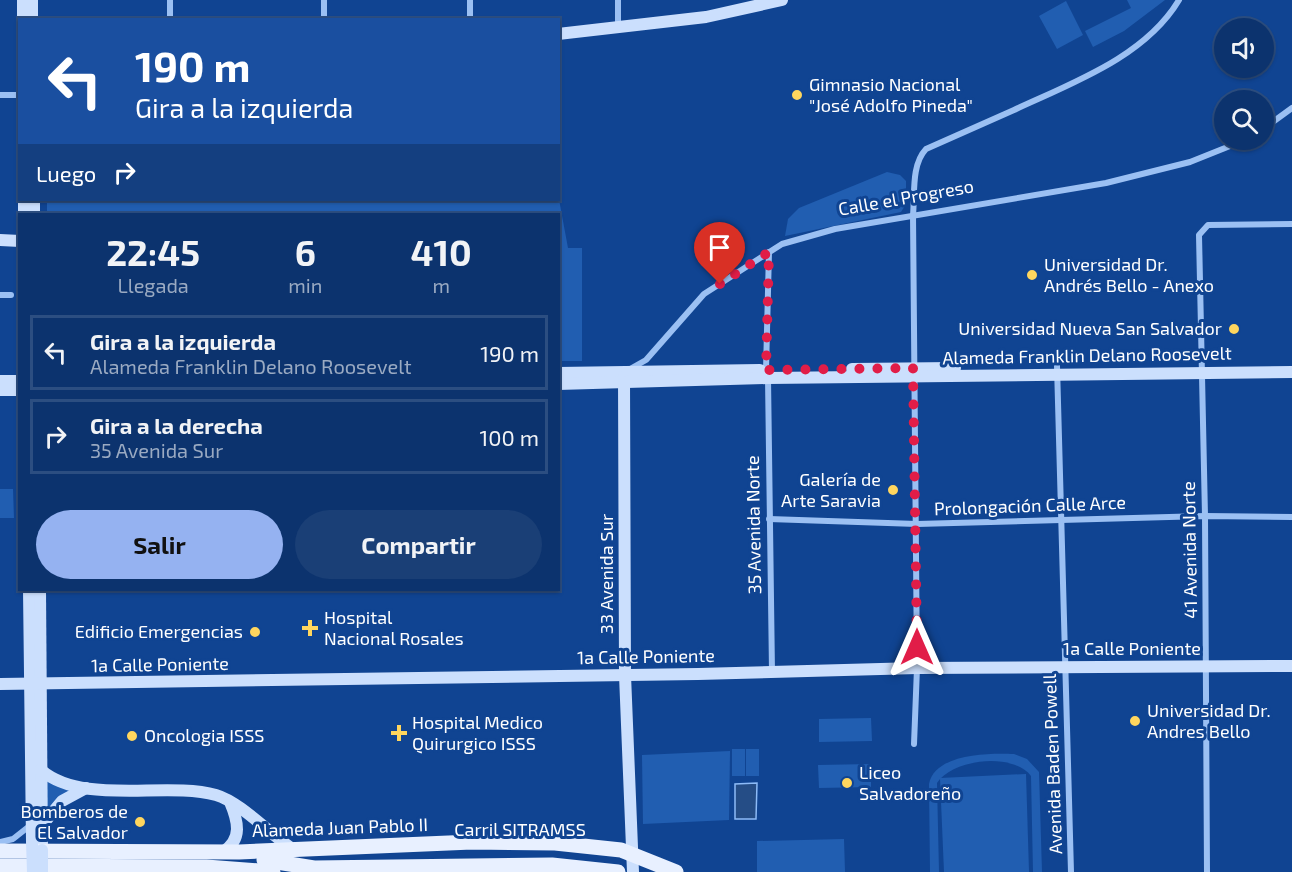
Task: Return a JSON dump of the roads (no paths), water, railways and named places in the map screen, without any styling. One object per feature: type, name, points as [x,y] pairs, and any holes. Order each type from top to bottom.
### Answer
[{"type":"main road","name":"Alameda Juan Pablo II","points":[[0,851],[223,852],[472,842],[555,843],[606,847],[631,854],[676,872]]},
{"type":"main road","name":"Carril SITRAMSS","points":[[266,869],[322,853],[441,849],[596,850],[631,854]]},
{"type":"main road","name":"Carril SITRAMSS","points":[[0,860],[266,869],[552,865],[618,872]]},
{"type":"main road","points":[[0,866],[266,869]]},
{"type":"main road","points":[[349,872],[579,872]]},
{"type":"street","points":[[23,0],[23,18]]},
{"type":"street","points":[[32,0],[32,18]]},
{"type":"street","points":[[170,0],[170,18]]},
{"type":"street","points":[[324,0],[324,18]]},
{"type":"street","points":[[470,0],[470,18]]},
{"type":"street","points":[[618,0],[618,27]]},
{"type":"street","points":[[560,34],[706,17],[782,0]]},
{"type":"street","points":[[914,744],[917,668],[917,524],[913,372],[913,215],[916,170],[921,154],[926,149],[1045,96],[1120,58],[1148,37],[1178,2]]},
{"type":"street","points":[[0,95],[18,94]]},
{"type":"street","points":[[1274,121],[1292,108]]},
{"type":"street","name":"Calle el Progreso","points":[[624,378],[646,360],[704,294],[769,252],[799,238],[913,215],[1106,183],[1190,162],[1220,150]]},
{"type":"street","name":"41 Avenida Norte","points":[[1207,872],[1205,516],[1198,241],[1200,231],[1208,225],[1292,224]]},
{"type":"street","points":[[0,240],[18,241]]},
{"type":"street","name":"35 Avenida Norte","points":[[769,252],[767,374],[772,672]]},
{"type":"street","points":[[0,295],[11,295]]},
{"type":"street","name":"Alameda Franklin Delano Roosevelt","points":[[560,384],[624,378],[1202,368],[1292,363]]},
{"type":"street","name":"Alameda Franklin Delano Roosevelt","points":[[1202,368],[1292,372]]},
{"type":"street","name":"Avenida Baden Powell","points":[[1057,370],[1071,872]]},
{"type":"street","name":"Alameda Franklin Delano Roosevelt","points":[[560,373],[624,378]]},
{"type":"street","name":"33 Avenida Sur","points":[[624,378],[625,675],[633,872]]},
{"type":"street","points":[[0,381],[18,381]]},
{"type":"street","points":[[0,390],[18,390]]},
{"type":"street","name":"Prolongación Calle Arce","points":[[769,519],[917,524],[1205,516],[1292,518]]},
{"type":"street","points":[[29,591],[41,770],[37,824],[32,841],[33,872]]},
{"type":"street","points":[[40,591],[34,685],[37,824],[42,850],[42,872]]},
{"type":"street","name":"1a Calle Poniente","points":[[0,684],[625,675],[917,668],[1292,666]]},
{"type":"street","points":[[41,770],[56,780],[87,787],[206,793],[229,801],[291,849]]},
{"type":"street","points":[[0,842],[13,839],[37,824],[62,801],[87,787]]},
{"type":"street","points":[[223,852],[234,842],[238,830],[229,801]]},
{"type":"street","points":[[214,868],[231,872]]},
{"type":"place","name":"Gimnasio Nacional \"José Adolfo Pineda\"","points":[[797,95]]},
{"type":"place","name":"Universidad Dr. Andrés Bello - Anexo","points":[[1032,275]]},
{"type":"place","name":"Universidad Nueva San Salvador","points":[[1234,329]]},
{"type":"place","name":"Galería de Arte Saravia","points":[[893,490]]},
{"type":"place","name":"Hospital Nacional Rosales","points":[[310,628]]},
{"type":"place","name":"Edificio Emergencias","points":[[255,632]]},
{"type":"place","name":"Universidad Dr. Andres Bello","points":[[1135,721]]},
{"type":"place","name":"Hospital Medico Quirurgico ISSS","points":[[399,733]]},
{"type":"place","name":"Oncologia ISSS","points":[[132,736]]},
{"type":"place","name":"Liceo Salvadoreño","points":[[847,783]]},
{"type":"place","name":"Bomberos de El Salvador","points":[[140,822]]}]
